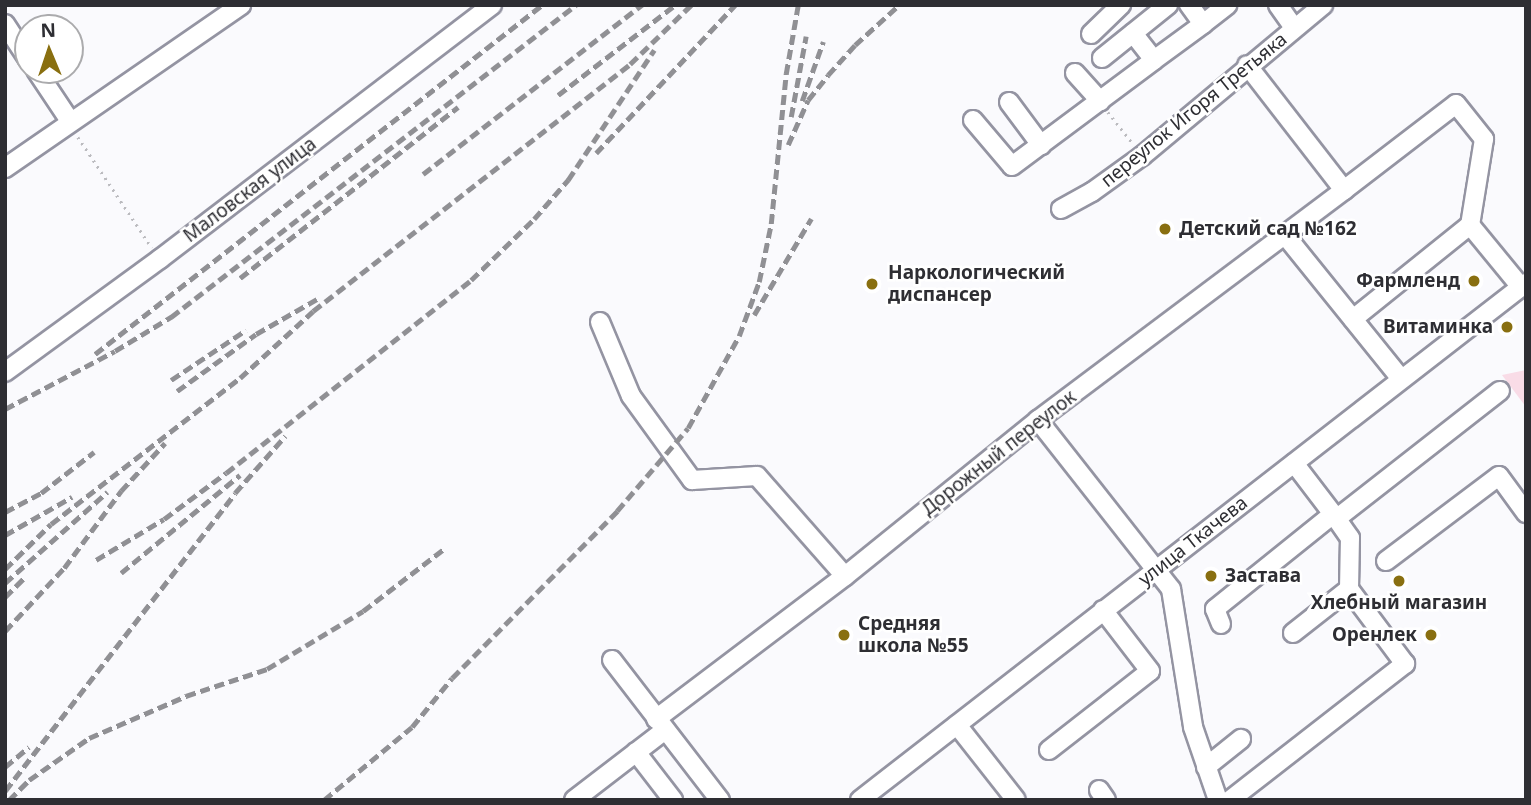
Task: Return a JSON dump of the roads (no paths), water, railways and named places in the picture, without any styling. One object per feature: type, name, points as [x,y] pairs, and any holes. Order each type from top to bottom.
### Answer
[{"type":"street","points":[[5,168],[241,5]]},
{"type":"street","name":"Маловская улица","points":[[5,372],[160,259],[492,5]]},
{"type":"street","points":[[1091,34],[1121,5]]},
{"type":"street","points":[[1102,58],[1168,5]]},
{"type":"street","points":[[1189,5],[1203,24]]},
{"type":"street","points":[[974,120],[1012,166],[1227,5]]},
{"type":"street","points":[[1278,5],[1294,28]]},
{"type":"street","name":"переулок Игоря Третьяка","points":[[1061,209],[1092,192],[1142,156],[1247,65],[1323,5]]},
{"type":"street","points":[[1133,33],[1154,60]]},
{"type":"street","points":[[1247,65],[1344,190]]},
{"type":"street","points":[[1075,73],[1100,101]]},
{"type":"street","points":[[45,84],[70,121]]},
{"type":"street","points":[[1009,102],[1041,145]]},
{"type":"street","name":"Дорожный переулок","points":[[574,800],[636,752],[660,725],[1038,420],[1456,104],[1484,139],[1470,225]]},
{"type":"street","points":[[1353,319],[1470,225],[1523,285]]},
{"type":"street","points":[[1285,235],[1401,379]]},
{"type":"street","name":"улица Ткачева","points":[[860,800],[1523,285]]},
{"type":"street","points":[[600,322],[631,396],[692,480],[757,476],[845,576]]},
{"type":"street","points":[[1221,624],[1215,609],[1500,391]]},
{"type":"street","points":[[1038,420],[1171,589],[1193,727],[1218,800]]},
{"type":"street","points":[[1230,800],[1405,664],[1349,589],[1350,538],[1294,463]]},
{"type":"street","points":[[1386,561],[1499,476],[1526,513]]},
{"type":"street","points":[[1293,633],[1349,589]]},
{"type":"street","points":[[1049,750],[1150,671],[1103,610]]},
{"type":"street","points":[[612,660],[720,800]]},
{"type":"street","points":[[957,725],[1016,800]]},
{"type":"street","points":[[1206,766],[1241,739]]},
{"type":"street","points":[[636,752],[673,800]]},
{"type":"railway","points":[[95,354],[542,5]]},
{"type":"railway","points":[[5,409],[115,351],[171,317],[576,5]]},
{"type":"railway","points":[[423,174],[642,5]]},
{"type":"railway","points":[[558,95],[675,5]]},
{"type":"railway","points":[[5,569],[51,524],[240,378],[313,311],[630,64],[691,5]]},
{"type":"railway","points":[[596,153],[735,5]]},
{"type":"railway","points":[[324,800],[412,727],[452,678],[617,511],[688,428],[739,336],[759,282],[771,224],[786,74],[798,5]]},
{"type":"railway","points":[[788,145],[808,100],[855,45],[899,5]]},
{"type":"railway","points":[[791,117],[806,36]]},
{"type":"railway","points":[[802,101],[823,42]]},
{"type":"railway","points":[[96,560],[164,519],[226,473],[471,280],[534,219],[568,180],[654,50]]},
{"type":"railway","points":[[240,278],[458,107]]},
{"type":"railway","points":[[754,315],[811,219]]},
{"type":"railway","points":[[177,391],[256,334],[317,299]]},
{"type":"railway","points":[[171,380],[246,330]]},
{"type":"railway","points":[[5,791],[235,493],[285,436]]},
{"type":"railway","points":[[5,631],[64,568],[121,491],[165,443]]},
{"type":"railway","points":[[5,512],[41,493],[94,452]]},
{"type":"railway","points":[[121,573],[240,475]]},
{"type":"railway","points":[[5,583],[107,492]]},
{"type":"railway","points":[[5,535],[72,497]]},
{"type":"railway","points":[[9,800],[29,780],[89,738],[186,696],[267,669],[363,611],[445,548]]},
{"type":"railway","points":[[5,597],[25,577]]},
{"type":"railway","points":[[5,767],[29,747]]},
{"type":"place","name":"Детский сад №162","points":[[1165,229]]},
{"type":"place","name":"Фармленд","points":[[1474,281]]},
{"type":"place","name":"Наркологический диспансер","points":[[872,284]]},
{"type":"place","name":"Витаминка","points":[[1507,327]]},
{"type":"place","name":"Застава","points":[[1211,576]]},
{"type":"place","name":"Хлебный магазин","points":[[1399,581]]},
{"type":"place","name":"Средняя школа №55","points":[[844,635]]},
{"type":"place","name":"Оренлек","points":[[1431,635]]}]
